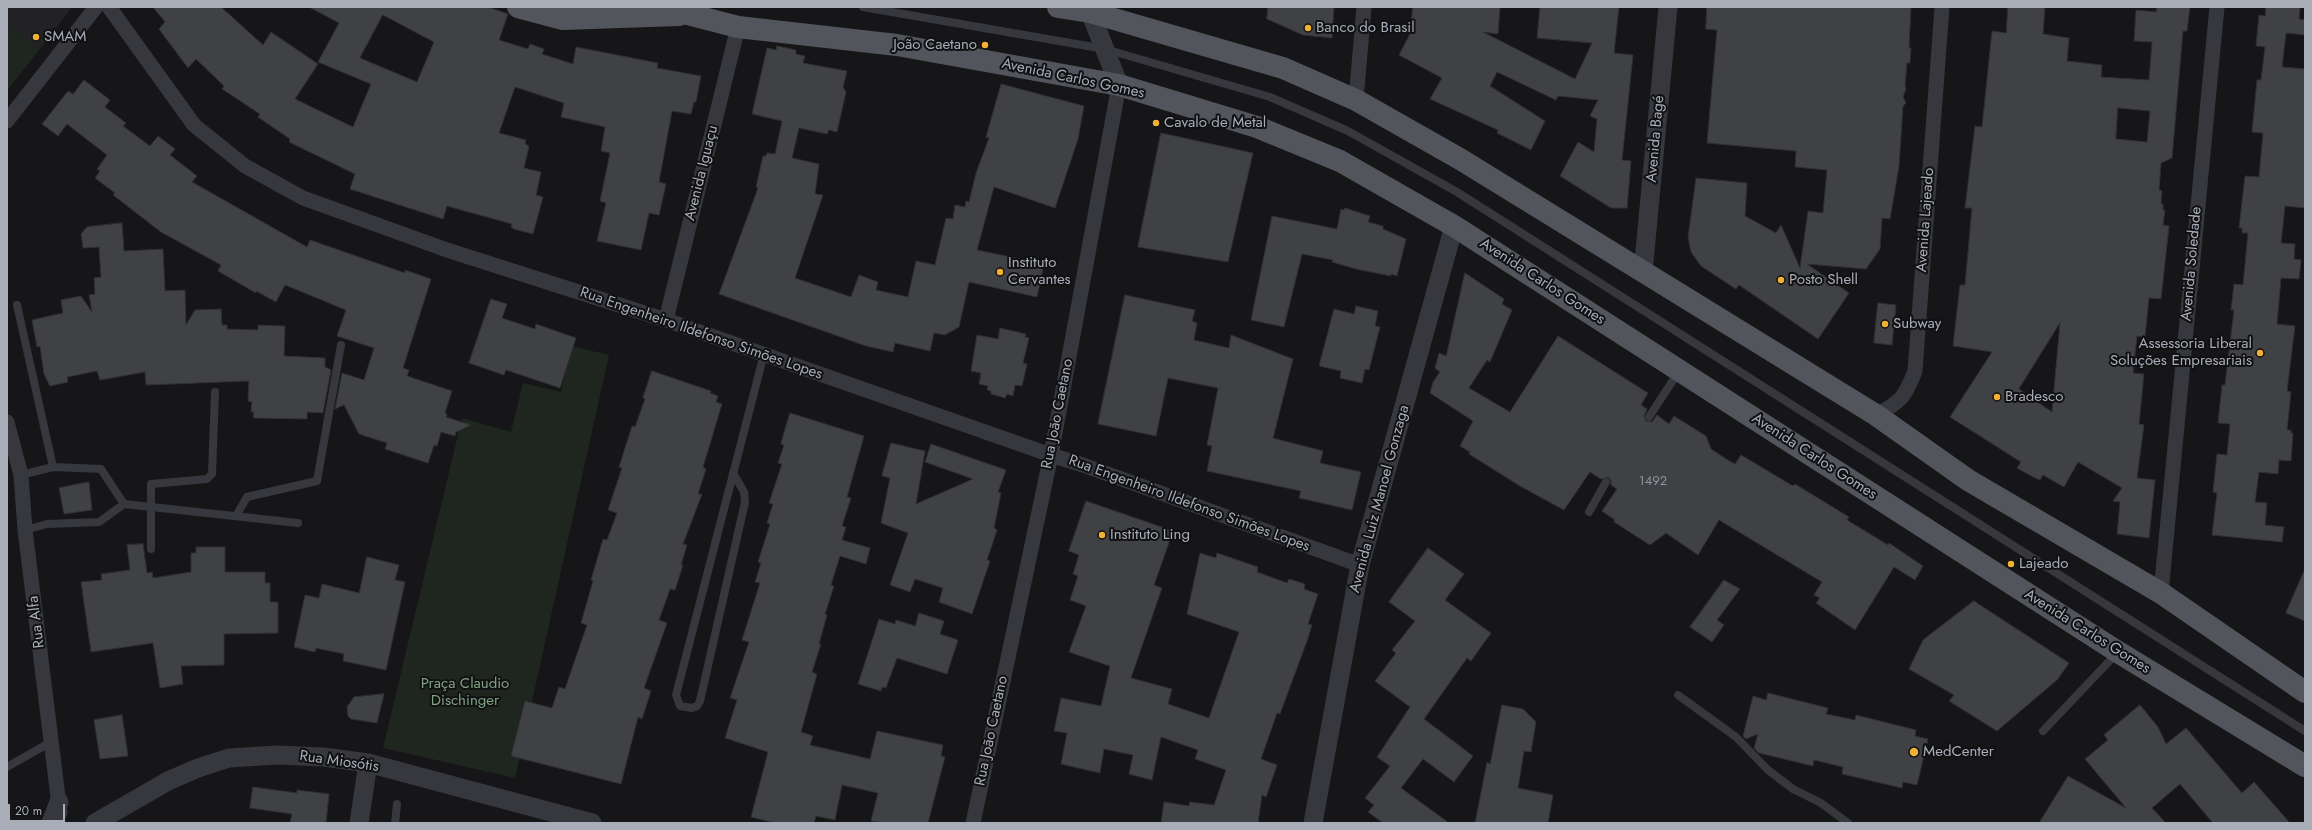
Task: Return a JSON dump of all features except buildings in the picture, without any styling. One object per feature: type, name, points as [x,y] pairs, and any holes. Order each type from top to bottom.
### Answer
[{"type":"main road","name":"Avenida Carlos Gomes","points":[[518,7],[563,19],[690,15]]},
{"type":"main road","name":"Avenida Carlos Gomes","points":[[661,7],[738,26],[897,45],[1119,85],[1257,127],[1340,161],[1454,226],[2118,652],[2305,766]]},
{"type":"main road","points":[[1058,7],[1090,10],[1283,68],[1356,100],[1460,159],[1876,415],[1968,480],[2161,593],[2305,692]]},
{"type":"street","points":[[7,121],[13,105],[96,7]]},
{"type":"street","name":"Rua Engenheiro Ildefonso Simões Lopes","points":[[109,7],[194,125],[245,166],[304,198],[447,250],[666,320],[764,354],[1051,456],[1083,465],[1360,565]]},
{"type":"street","points":[[1356,100],[1364,7]]},
{"type":"street","name":"Avenida Bagé","points":[[1643,272],[1668,7]]},
{"type":"street","name":"Avenida Lajeado","points":[[1876,415],[1893,406],[1907,393],[1915,372],[1942,7]]},
{"type":"street","name":"Avenida Soledade","points":[[2161,593],[2217,7]]},
{"type":"street","points":[[1090,10],[1119,85]]},
{"type":"street","name":"Avenida Iguaçu","points":[[666,320],[738,26]]},
{"type":"street","name":"Rua João Caetano","points":[[973,823],[1051,456],[1119,85]]},
{"type":"street","name":"Avenida Luiz Manoel Gonzaga","points":[[1315,822],[1360,565],[1454,226]]},
{"type":"street","name":"Rua Alfa","points":[[7,422],[21,475],[25,530],[61,823]]},
{"type":"street","name":"Rua Miosótis","points":[[95,823],[168,781],[229,758],[277,755],[324,757],[368,764],[592,823]]},
{"type":"street","points":[[359,823],[368,764]]},
{"type":"street","points":[[51,823],[59,802]]},
{"type":"lane","points":[[863,7],[903,13]]},
{"type":"lane","points":[[874,7],[1104,49],[1270,97],[1348,131],[1457,192],[2305,731]]},
{"type":"lane","points":[[16,305],[53,467]]},
{"type":"lane","points":[[236,516],[247,497],[317,481],[341,345]]},
{"type":"lane","points":[[734,473],[744,492],[745,502],[700,700],[697,706],[692,708],[680,706],[676,695],[764,354]]},
{"type":"lane","points":[[1649,417],[1679,371]]},
{"type":"lane","points":[[151,549],[152,484],[210,477],[215,392]]},
{"type":"lane","points":[[21,475],[53,467],[101,469],[124,504]]},
{"type":"lane","points":[[1589,512],[1606,482]]},
{"type":"lane","points":[[25,530],[47,524],[99,522],[124,504],[298,523]]},
{"type":"lane","points":[[2043,731],[2118,652]]},
{"type":"lane","points":[[1678,695],[1736,737],[1768,770],[1793,789],[1820,803],[1848,823]]},
{"type":"lane","points":[[7,767],[51,742]]},
{"type":"lane","points":[[395,823],[397,804]]},
{"type":"shaded area","name":"SMAM","points":[[7,7],[72,7],[40,49],[7,25]]},
{"type":"green space","points":[[7,25],[40,49],[7,91]]},
{"type":"green space","name":"Praça Claudio Dischinger","points":[[571,346],[609,355],[515,778],[383,748],[462,418],[511,432],[523,383],[561,392]]},
{"type":"place","name":"Banco do Brasil","points":[[1308,28]]},
{"type":"place","name":"SMAM","points":[[36,37]]},
{"type":"place","name":"João Caetano","points":[[985,45]]},
{"type":"place","name":"Cavalo de Metal","points":[[1156,123]]},
{"type":"place","name":"Instituto Cervantes","points":[[1000,272]]},
{"type":"place","name":"Posto Shell","points":[[1781,280]]},
{"type":"place","name":"Subway","points":[[1885,324]]},
{"type":"place","name":"Assessoria Liberal Soluções Empresariais","points":[[2260,353]]},
{"type":"place","name":"Bradesco","points":[[1997,397]]},
{"type":"place","name":"Instituto Ling","points":[[1102,535]]},
{"type":"place","name":"Lajeado","points":[[2011,564]]},
{"type":"place","name":"MedCenter","points":[[1914,752]]}]
